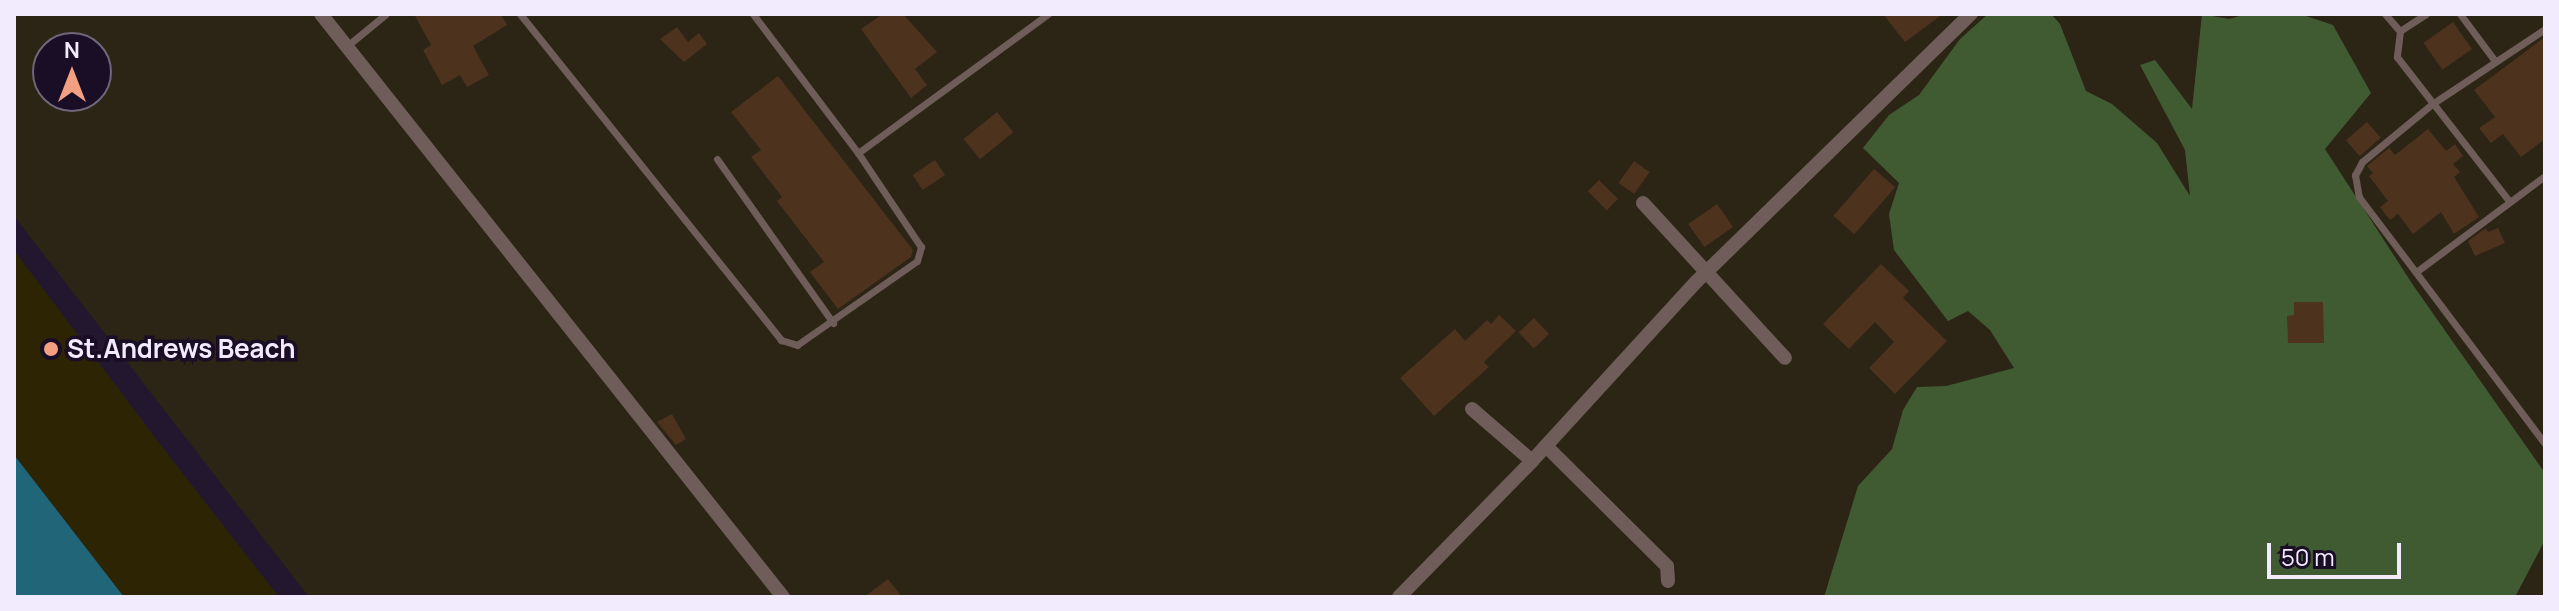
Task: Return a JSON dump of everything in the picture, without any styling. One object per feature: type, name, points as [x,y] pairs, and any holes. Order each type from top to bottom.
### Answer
[{"type":"street","points":[[321,14],[783,597]]},
{"type":"street","points":[[1399,597],[1532,461],[1707,270],[1971,14]]},
{"type":"street","points":[[1643,203],[1785,358]]},
{"type":"street","points":[[1472,409],[1532,461]]},
{"type":"street","points":[[1546,446],[1667,566],[1668,581]]},
{"type":"lane","points":[[347,46],[386,14]]},
{"type":"lane","points":[[520,14],[781,340],[791,346],[804,343],[917,261],[921,252],[920,242],[858,153],[753,14]]},
{"type":"lane","points":[[858,153],[1048,14]]},
{"type":"lane","points":[[2385,14],[2400,31],[2397,57],[2509,201]]},
{"type":"lane","points":[[2400,31],[2426,14]]},
{"type":"lane","points":[[2460,14],[2495,61]]},
{"type":"lane","points":[[2545,29],[2432,104],[2362,162],[2355,175],[2359,197],[2545,444]]},
{"type":"lane","points":[[717,159],[833,323]]},
{"type":"lane","points":[[2416,272],[2545,176]]},
{"type":"shaded area","points":[[14,14],[2545,14],[2545,597],[309,597],[14,216]]},
{"type":"green space","points":[[1988,14],[2051,14],[2060,24],[2086,91],[2112,104],[2157,143],[2190,196],[2185,150],[2140,65],[2155,60],[2192,109],[2202,14],[2229,19],[2247,14],[2300,14],[2333,25],[2371,93],[2325,149],[2413,285],[2545,473],[2545,540],[2515,597],[1824,597],[1858,486],[1892,449],[1903,410],[1917,387],[1946,386],[2014,368],[1990,330],[1968,311],[1948,321],[1894,250],[1889,214],[1899,183],[1863,148],[1889,115],[1919,95],[1960,39]]},
{"type":"sand","name":"St.Andrews Beach","points":[[14,250],[279,597],[124,597],[14,455]]},
{"type":"water","points":[[14,455],[18,460],[124,597],[14,597]]},
{"type":"building","points":[[414,14],[501,14],[507,25],[473,46],[489,75],[467,87],[460,75],[442,85],[423,50],[431,45]]},
{"type":"building","points":[[883,14],[903,14],[937,52],[915,69],[927,85],[911,98],[861,29]]},
{"type":"building","points":[[1883,14],[1943,14],[1905,42]]},
{"type":"building","points":[[2453,22],[2472,49],[2442,70],[2424,43]]},
{"type":"building","points":[[677,27],[688,42],[699,33],[707,44],[684,62],[660,39]]},
{"type":"building","points":[[2545,37],[2545,139],[2521,157],[2503,134],[2491,143],[2479,128],[2495,117],[2474,90]]},
{"type":"building","points":[[778,76],[913,250],[911,257],[838,309],[810,272],[824,262],[777,201],[782,197],[751,157],[761,150],[731,112]]},
{"type":"building","points":[[997,112],[1013,132],[980,159],[964,139]]},
{"type":"building","points":[[2367,122],[2381,138],[2360,156],[2346,140]]},
{"type":"building","points":[[2428,129],[2446,151],[2455,144],[2463,156],[2453,164],[2460,172],[2454,177],[2479,217],[2454,234],[2441,212],[2413,234],[2398,214],[2390,220],[2380,207],[2388,201],[2369,176],[2373,173],[2367,166],[2389,148],[2395,155]]},
{"type":"building","points":[[935,160],[945,175],[923,190],[913,175]]},
{"type":"building","points":[[1634,161],[1650,172],[1634,194],[1619,183]]},
{"type":"building","points":[[1874,169],[1895,187],[1854,234],[1833,216]]},
{"type":"building","points":[[1599,180],[1618,199],[1607,210],[1588,191]]},
{"type":"building","points":[[1717,204],[1733,227],[1704,247],[1688,224]]},
{"type":"building","points":[[2486,228],[2488,232],[2498,228],[2505,243],[2475,256],[2468,241]]},
{"type":"building","points":[[1881,264],[1909,291],[1903,298],[1947,341],[1895,394],[1869,368],[1894,342],[1875,322],[1849,349],[1823,324]]},
{"type":"building","points":[[2294,302],[2323,302],[2324,343],[2288,343],[2287,316],[2294,315]]},
{"type":"building","points":[[1499,315],[1516,331],[1484,362],[1489,367],[1434,416],[1400,378],[1455,329],[1465,341],[1487,320],[1491,324]]},
{"type":"building","points":[[1534,318],[1549,334],[1534,348],[1519,332]]},
{"type":"building","points":[[672,414],[686,439],[676,445],[657,422]]},
{"type":"building","points":[[888,579],[902,597],[864,597]]},
{"type":"place","name":"St.Andrews Beach","points":[[51,349]]}]
